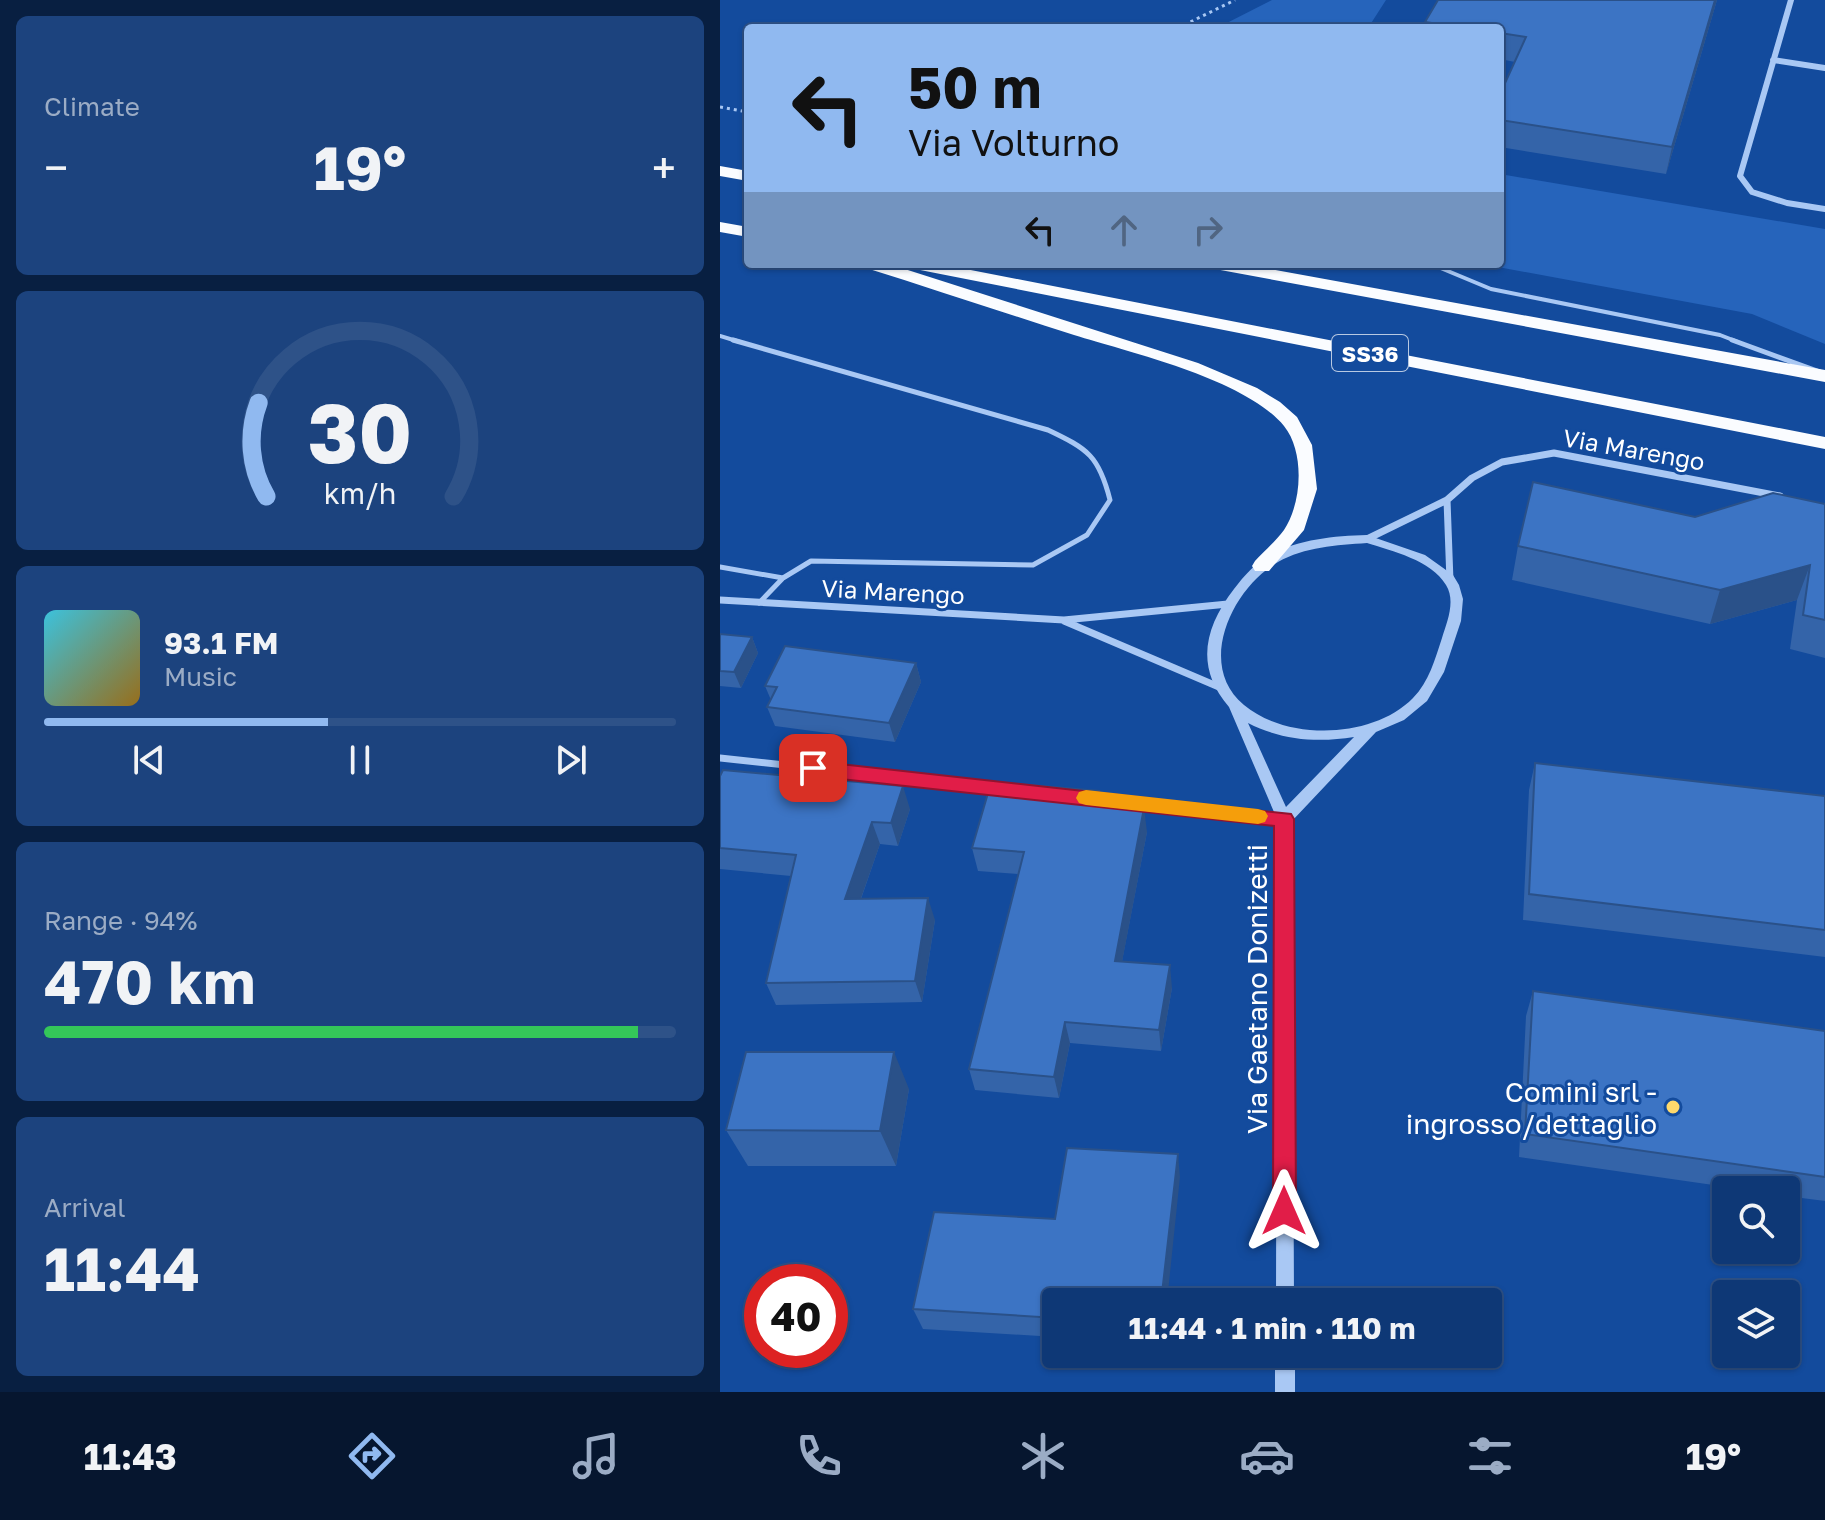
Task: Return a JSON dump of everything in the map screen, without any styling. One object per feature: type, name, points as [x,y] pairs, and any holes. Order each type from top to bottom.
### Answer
[{"type":"highway","points":[[720,170],[744,173]]},
{"type":"highway","points":[[720,227],[744,231]]},
{"type":"highway","points":[[885,268],[1201,369],[1260,399],[1290,421],[1302,447],[1309,479],[1304,509],[1294,531],[1262,566]]},
{"type":"highway","name":"SS36","points":[[935,268],[1825,443]]},
{"type":"highway","name":"SS36","points":[[1237,268],[1825,375]]},
{"type":"street","points":[[1791,0],[1740,176],[1752,192],[1787,203],[1825,209]]},
{"type":"street","points":[[1773,60],[1825,68]]},
{"type":"street","name":"Via Marengo","points":[[1367,539],[1447,500],[1472,478],[1502,462],[1554,453],[1795,499]]},
{"type":"street","points":[[1447,500],[1450,581],[1459,609],[1439,673],[1415,705],[1370,730],[1319,735],[1271,729],[1235,709],[1219,687],[1213,658],[1217,634],[1228,604],[1262,566],[1296,549],[1327,540],[1367,539],[1399,549],[1430,564],[1450,581]]},
{"type":"street","name":"Via Marengo","points":[[720,600],[1064,620],[1228,604]]},
{"type":"street","name":"Via Marengo","points":[[1064,620],[1219,687]]},
{"type":"street","name":"Via Gaetano Donizetti","points":[[1235,709],[1284,819],[1285,1288]]},
{"type":"street","name":"Via Gaetano Donizetti","points":[[1284,819],[1370,730]]},
{"type":"street","points":[[720,758],[1029,792]]},
{"type":"street","points":[[1076,797],[1284,819]]},
{"type":"street","points":[[1285,1368],[1285,1392]]},
{"type":"lane","points":[[1441,268],[1491,289],[1720,335],[1825,375]]},
{"type":"lane","points":[[720,336],[1048,430],[1083,447],[1102,464],[1110,500],[1087,535],[1033,565],[1002,567],[811,561],[783,578],[759,603]]},
{"type":"lane","points":[[720,567],[783,578]]},
{"type":"path","points":[[1186,24],[1235,0]]},
{"type":"path","points":[[720,107],[744,111]]},
{"type":"shaded area","points":[[1272,0],[1386,0],[1371,24],[1225,24]]},
{"type":"shaded area","points":[[1504,175],[1825,229],[1825,344],[1752,314],[1504,268]]},
{"type":"building","points":[[1438,0],[1715,0],[1672,147],[1504,121],[1504,85],[1526,37],[1504,34],[1504,24],[1425,22]]},
{"type":"building","points":[[1533,482],[1695,517],[1773,493],[1825,504],[1825,620],[1803,615],[1810,565],[1720,590],[1518,546]]},
{"type":"building","points":[[720,634],[752,637],[734,672],[720,671]]},
{"type":"building","points":[[785,646],[916,663],[889,723],[767,707],[777,687],[765,686]]},
{"type":"building","points":[[1535,763],[1825,796],[1825,930],[1529,894]]},
{"type":"building","points":[[723,770],[903,786],[891,823],[872,822],[845,899],[928,898],[915,981],[766,983],[796,855],[720,848],[720,776]]},
{"type":"building","points":[[1017,784],[1099,791],[1096,805],[1144,808],[1115,961],[1170,965],[1159,1030],[1065,1022],[1054,1077],[969,1069],[1024,852],[972,848],[988,793],[1015,796]]},
{"type":"building","name":"Comini srl - ingrosso/dettaglio","points":[[1533,991],[1825,1031],[1825,1177],[1525,1134]]},
{"type":"building","points":[[746,1052],[894,1052],[880,1131],[726,1130]]},
{"type":"building","points":[[1067,1148],[1178,1154],[1163,1288],[1042,1288],[1042,1317],[913,1309],[934,1212],[1055,1219]]},
{"type":"slow traffic","points":[[1086,798],[1258,816]]},
{"type":"place","name":"Comini srl - ingrosso/dettaglio","points":[[1673,1107]]},
{"type":"route","points":[[813,768],[1284,819],[1284,1211]]}]
